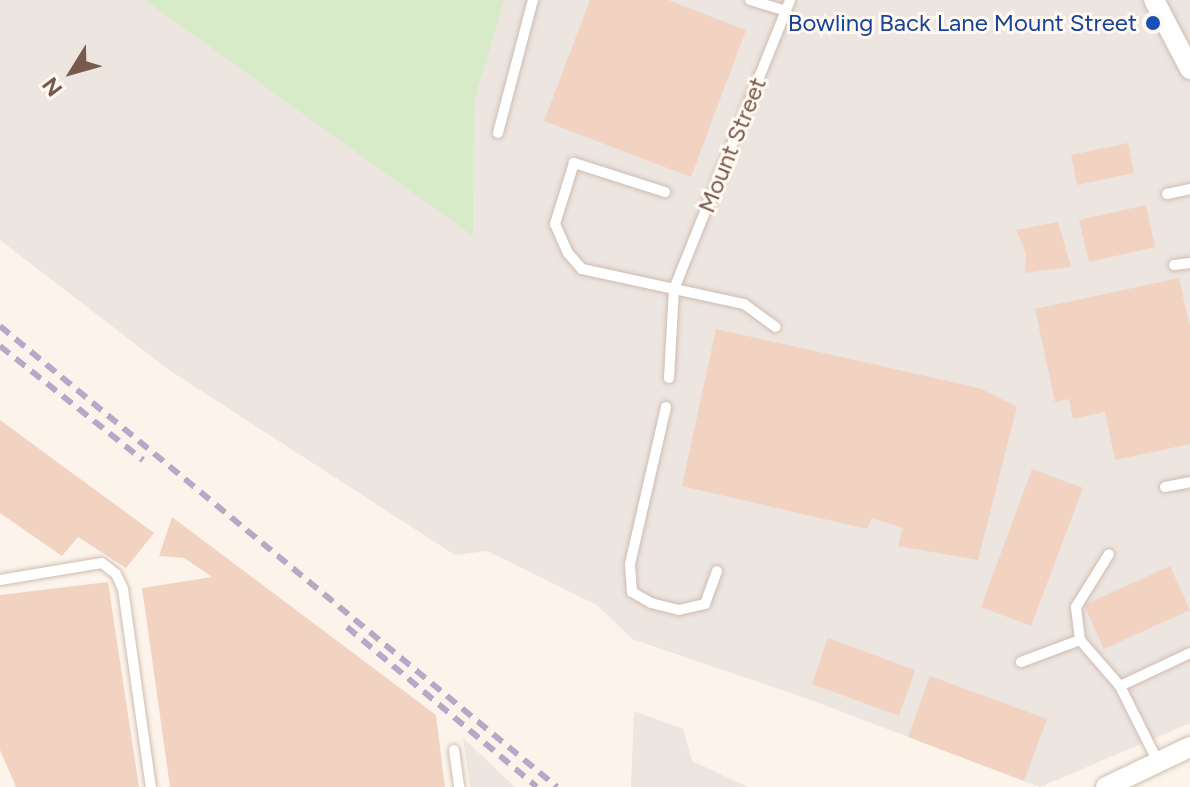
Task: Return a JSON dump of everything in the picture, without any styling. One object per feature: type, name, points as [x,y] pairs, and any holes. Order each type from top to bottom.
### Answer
[{"type":"street","points":[[1154,0],[1190,69]]},
{"type":"street","points":[[1106,787],[1190,747]]},
{"type":"lane","points":[[498,133],[533,0]]},
{"type":"lane","points":[[750,0],[786,11]]},
{"type":"lane","name":"Mount Street","points":[[669,378],[674,289],[790,0]]},
{"type":"lane","points":[[665,192],[574,163],[555,224],[568,253],[582,269],[744,304],[776,327]]},
{"type":"lane","points":[[1167,194],[1190,189]]},
{"type":"lane","points":[[1174,265],[1190,263]]},
{"type":"lane","points":[[666,407],[630,564],[632,592],[651,603],[679,610],[705,604],[717,571]]},
{"type":"lane","points":[[1165,487],[1190,482]]},
{"type":"lane","points":[[1109,554],[1076,607],[1080,640],[1120,686],[1158,762]]},
{"type":"lane","points":[[0,580],[102,563],[116,574],[123,589],[151,787]]},
{"type":"lane","points":[[1021,662],[1080,640]]},
{"type":"lane","points":[[1120,686],[1190,653]]},
{"type":"lane","points":[[454,750],[459,787]]},
{"type":"shaded area","points":[[0,0],[1190,0],[1190,723],[1040,787],[811,700],[632,639],[597,605],[487,551],[455,555],[169,370],[0,240]]},
{"type":"shaded area","points":[[634,711],[683,729],[692,761],[748,787],[631,787]]},
{"type":"shaded area","points":[[463,738],[515,787],[470,787]]},
{"type":"green space","points":[[145,0],[504,0],[474,102],[473,236]]},
{"type":"building","points":[[590,0],[668,0],[746,30],[691,177],[544,121]]},
{"type":"building","points":[[1128,143],[1134,173],[1077,185],[1071,155]]},
{"type":"building","points":[[1146,205],[1155,247],[1089,262],[1079,220]]},
{"type":"building","points":[[1058,222],[1071,267],[1025,273],[1026,253],[1016,230]]},
{"type":"building","points":[[1179,278],[1190,327],[1190,444],[1115,460],[1105,412],[1073,419],[1069,399],[1055,402],[1035,309]]},
{"type":"building","points":[[716,329],[979,388],[1017,407],[978,560],[898,546],[903,528],[872,518],[867,529],[682,486]]},
{"type":"building","points":[[0,420],[154,533],[126,568],[78,537],[62,556],[0,513]]},
{"type":"building","points":[[1032,469],[1083,488],[1031,626],[981,607]]},
{"type":"building","points":[[172,517],[436,715],[445,787],[170,787],[142,588],[212,577],[184,558],[159,556]]},
{"type":"building","points":[[1170,566],[1190,610],[1104,649],[1084,605]]},
{"type":"building","points":[[108,582],[139,787],[16,787],[0,750],[0,595]]},
{"type":"building","points":[[828,638],[915,670],[899,716],[812,684]]},
{"type":"building","points":[[930,676],[1047,719],[1024,781],[908,737]]},
{"type":"railway","points":[[0,326],[557,787]]},
{"type":"railway","points":[[0,346],[143,460]]},
{"type":"railway","points":[[347,627],[537,787]]},
{"type":"place","name":"Bowling Back Lane Mount Street","points":[[1153,23]]}]
